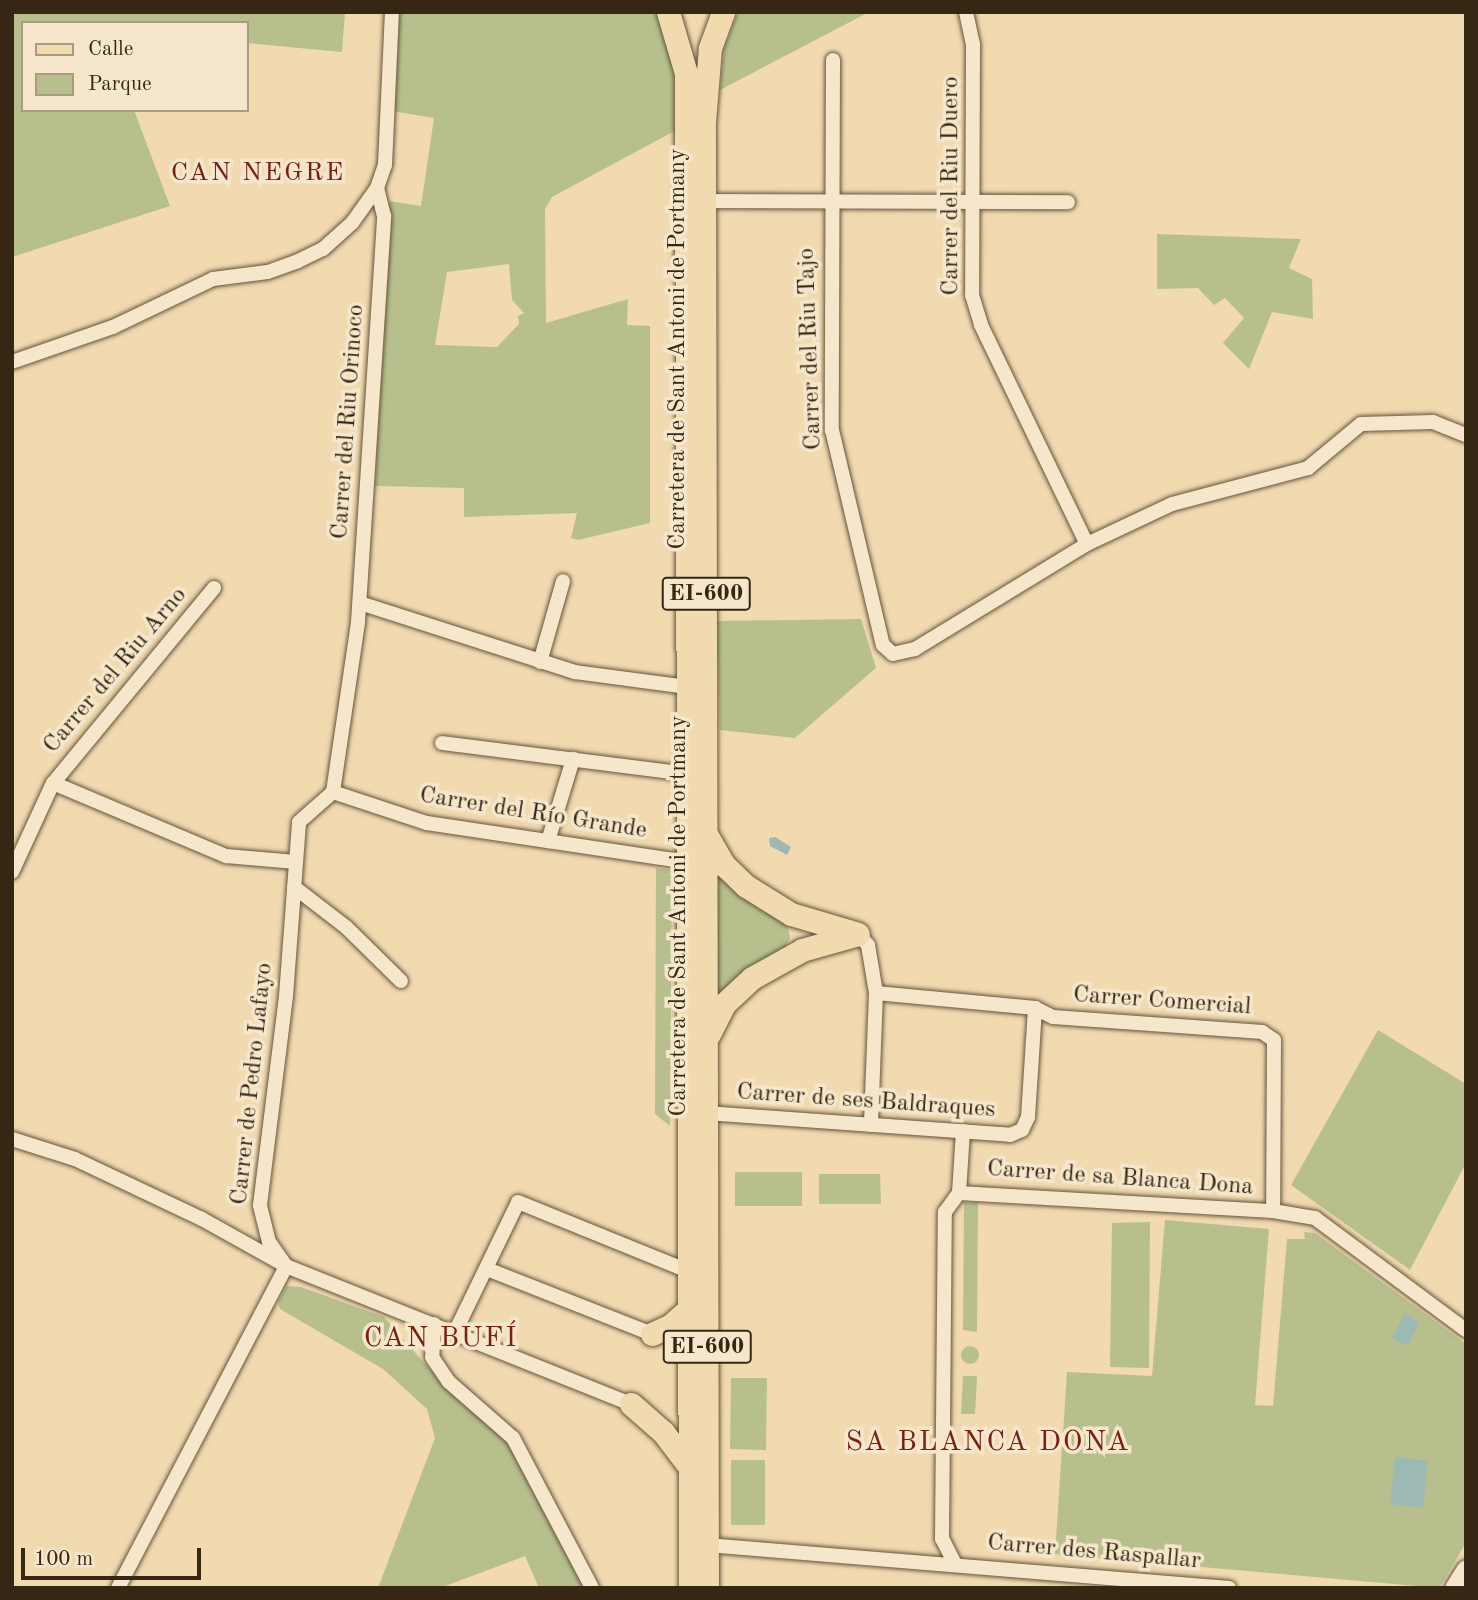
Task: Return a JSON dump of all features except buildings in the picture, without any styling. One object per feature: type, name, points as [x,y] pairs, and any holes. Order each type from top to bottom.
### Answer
[{"type":"main road","name":"Carretera de Sant Antoni de Portmany","points":[[668,12],[687,73],[688,1271]]},
{"type":"main road","name":"Carretera de Sant Antoni de Portmany","points":[[708,1545],[705,75],[723,12]]},
{"type":"main road","points":[[705,834],[734,877],[791,914],[858,934]]},
{"type":"main road","points":[[783,961],[796,940],[791,914]]},
{"type":"main road","points":[[706,1040],[736,990],[802,950],[858,934]]},
{"type":"main road","name":"EI-600","points":[[688,1271],[690,1588]]},
{"type":"main road","points":[[652,1334],[671,1325],[688,1309]]},
{"type":"main road","points":[[652,1334],[689,1352]]},
{"type":"main road","points":[[631,1404],[663,1415],[689,1412]]},
{"type":"main road","points":[[631,1404],[663,1432],[689,1466]]},
{"type":"main road","name":"EI-600","points":[[707,1588],[708,1545]]},
{"type":"street","name":"Carrer del Riu Orinoco","points":[[333,792],[360,603],[383,230],[382,192],[377,188],[385,165],[392,12]]},
{"type":"street","name":"Carrer del Riu Duero","points":[[966,12],[974,44],[972,295],[981,325],[1087,544]]},
{"type":"street","name":"Carrer del Riu Tajo","points":[[833,60],[832,430],[883,645],[893,654],[915,649],[1087,544]]},
{"type":"street","points":[[12,362],[113,327],[213,279],[268,272],[316,253],[352,223],[377,188]]},
{"type":"street","points":[[705,201],[1068,202]]},
{"type":"street","points":[[1087,544],[1172,504],[1308,468],[1361,424],[1433,422],[1466,435]]},
{"type":"street","points":[[540,662],[564,580]]},
{"type":"street","name":"Carrer del Riu Arno","points":[[12,872],[53,783],[214,588]]},
{"type":"street","points":[[360,603],[575,672],[688,687]]},
{"type":"street","points":[[442,743],[688,774]]},
{"type":"street","points":[[548,841],[573,759]]},
{"type":"street","name":"Carrer del Riu Arno","points":[[53,783],[226,856],[296,862]]},
{"type":"street","name":"Carrer de Pedro Lafayo","points":[[286,1266],[269,1242],[260,1205],[286,996],[299,822],[333,792]]},
{"type":"street","name":"Carrer del Río Grande","points":[[333,792],[427,823],[688,862]]},
{"type":"street","points":[[294,887],[346,927],[401,981]]},
{"type":"street","points":[[858,934],[868,945],[876,993],[871,1125]]},
{"type":"street","name":"Carrer Comercial","points":[[876,993],[1035,1008],[1053,1017],[1262,1032],[1274,1041],[1273,1211]]},
{"type":"street","name":"Carrer de ses Baldraques","points":[[706,1113],[1010,1135],[1022,1130],[1028,1117],[1035,1008]]},
{"type":"street","points":[[959,1193],[963,1131]]},
{"type":"street","points":[[12,1139],[75,1159],[202,1219],[286,1266],[631,1404]]},
{"type":"street","name":"Carrer de sa Blanca Dona","points":[[955,1564],[942,1539],[945,1212],[959,1193],[1273,1211],[1315,1218],[1466,1330]]},
{"type":"street","points":[[455,1332],[518,1202],[688,1271]]},
{"type":"street","points":[[118,1588],[286,1266]]},
{"type":"street","points":[[487,1269],[652,1334]]},
{"type":"street","points":[[434,1324],[432,1357],[449,1382],[513,1438],[592,1588]]},
{"type":"street","points":[[924,1561],[935,1555],[942,1539]]},
{"type":"street","name":"Carrer des Raspallar","points":[[708,1545],[1228,1588]]},
{"type":"street","points":[[1454,1588],[1466,1569]]},
{"type":"green space","points":[[12,12],[345,12],[342,52],[248,43],[248,21],[21,21],[21,112],[135,112],[170,206],[12,257]]},
{"type":"green space","points":[[397,12],[658,12],[678,63],[680,128],[552,197],[545,209],[546,323],[628,299],[627,325],[650,326],[650,523],[578,540],[571,538],[577,513],[464,517],[464,488],[375,486],[389,201],[421,206],[434,118],[392,111]],"holes":[[[509,264],[512,300],[524,313],[518,316],[519,324],[497,347],[435,345],[447,272]]]},
{"type":"green space","points":[[738,12],[869,12],[720,90],[724,49]]},
{"type":"green space","points":[[1157,234],[1301,239],[1289,268],[1312,279],[1313,319],[1272,312],[1249,369],[1223,343],[1244,318],[1225,298],[1214,305],[1198,288],[1157,289]]},
{"type":"green space","points":[[861,619],[876,668],[795,738],[720,730],[717,621]]},
{"type":"green space","points":[[714,862],[787,923],[790,938],[783,951],[716,1008]]},
{"type":"green space","points":[[656,868],[672,870],[670,1126],[655,1114]]},
{"type":"green space","points":[[1378,1030],[1466,1084],[1466,1163],[1410,1270],[1291,1185]]},
{"type":"green space","points":[[735,1172],[802,1172],[802,1206],[735,1206]]},
{"type":"green space","points":[[819,1174],[880,1174],[881,1204],[819,1204]]},
{"type":"green space","points":[[978,1202],[977,1332],[963,1330],[964,1203]]},
{"type":"green space","points":[[1165,1220],[1269,1229],[1255,1405],[1273,1406],[1287,1239],[1305,1239],[1304,1232],[1315,1233],[1466,1344],[1466,1543],[1439,1588],[1055,1554],[1067,1372],[1152,1376]]},
{"type":"green space","points":[[1150,1222],[1149,1368],[1110,1367],[1112,1223]]},
{"type":"green space","points":[[286,1286],[301,1287],[384,1317],[439,1380],[513,1447],[584,1588],[539,1588],[525,1556],[440,1588],[378,1588],[435,1438],[427,1409],[383,1369],[280,1309],[278,1302]]},
{"type":"green space","points":[[970,1346],[976,1349],[979,1355],[976,1361],[970,1364],[964,1361],[961,1355],[964,1349]]},
{"type":"green space","points":[[963,1376],[977,1376],[975,1414],[961,1414]]},
{"type":"green space","points":[[731,1378],[767,1378],[766,1450],[730,1449]]},
{"type":"green space","points":[[731,1460],[765,1460],[765,1525],[731,1525]]},
{"type":"water","points":[[775,837],[791,847],[787,855],[770,846],[769,838]]},
{"type":"water","points":[[1405,1313],[1419,1322],[1408,1346],[1392,1338]]},
{"type":"water","points":[[1395,1457],[1428,1461],[1423,1508],[1390,1504]]},
{"type":"district","name":"CAN NEGRE","points":[[258,174]]},
{"type":"district","name":"CAN BUFÍ","points":[[441,1339]]},
{"type":"district","name":"SA BLANCA DONA","points":[[988,1443]]}]
